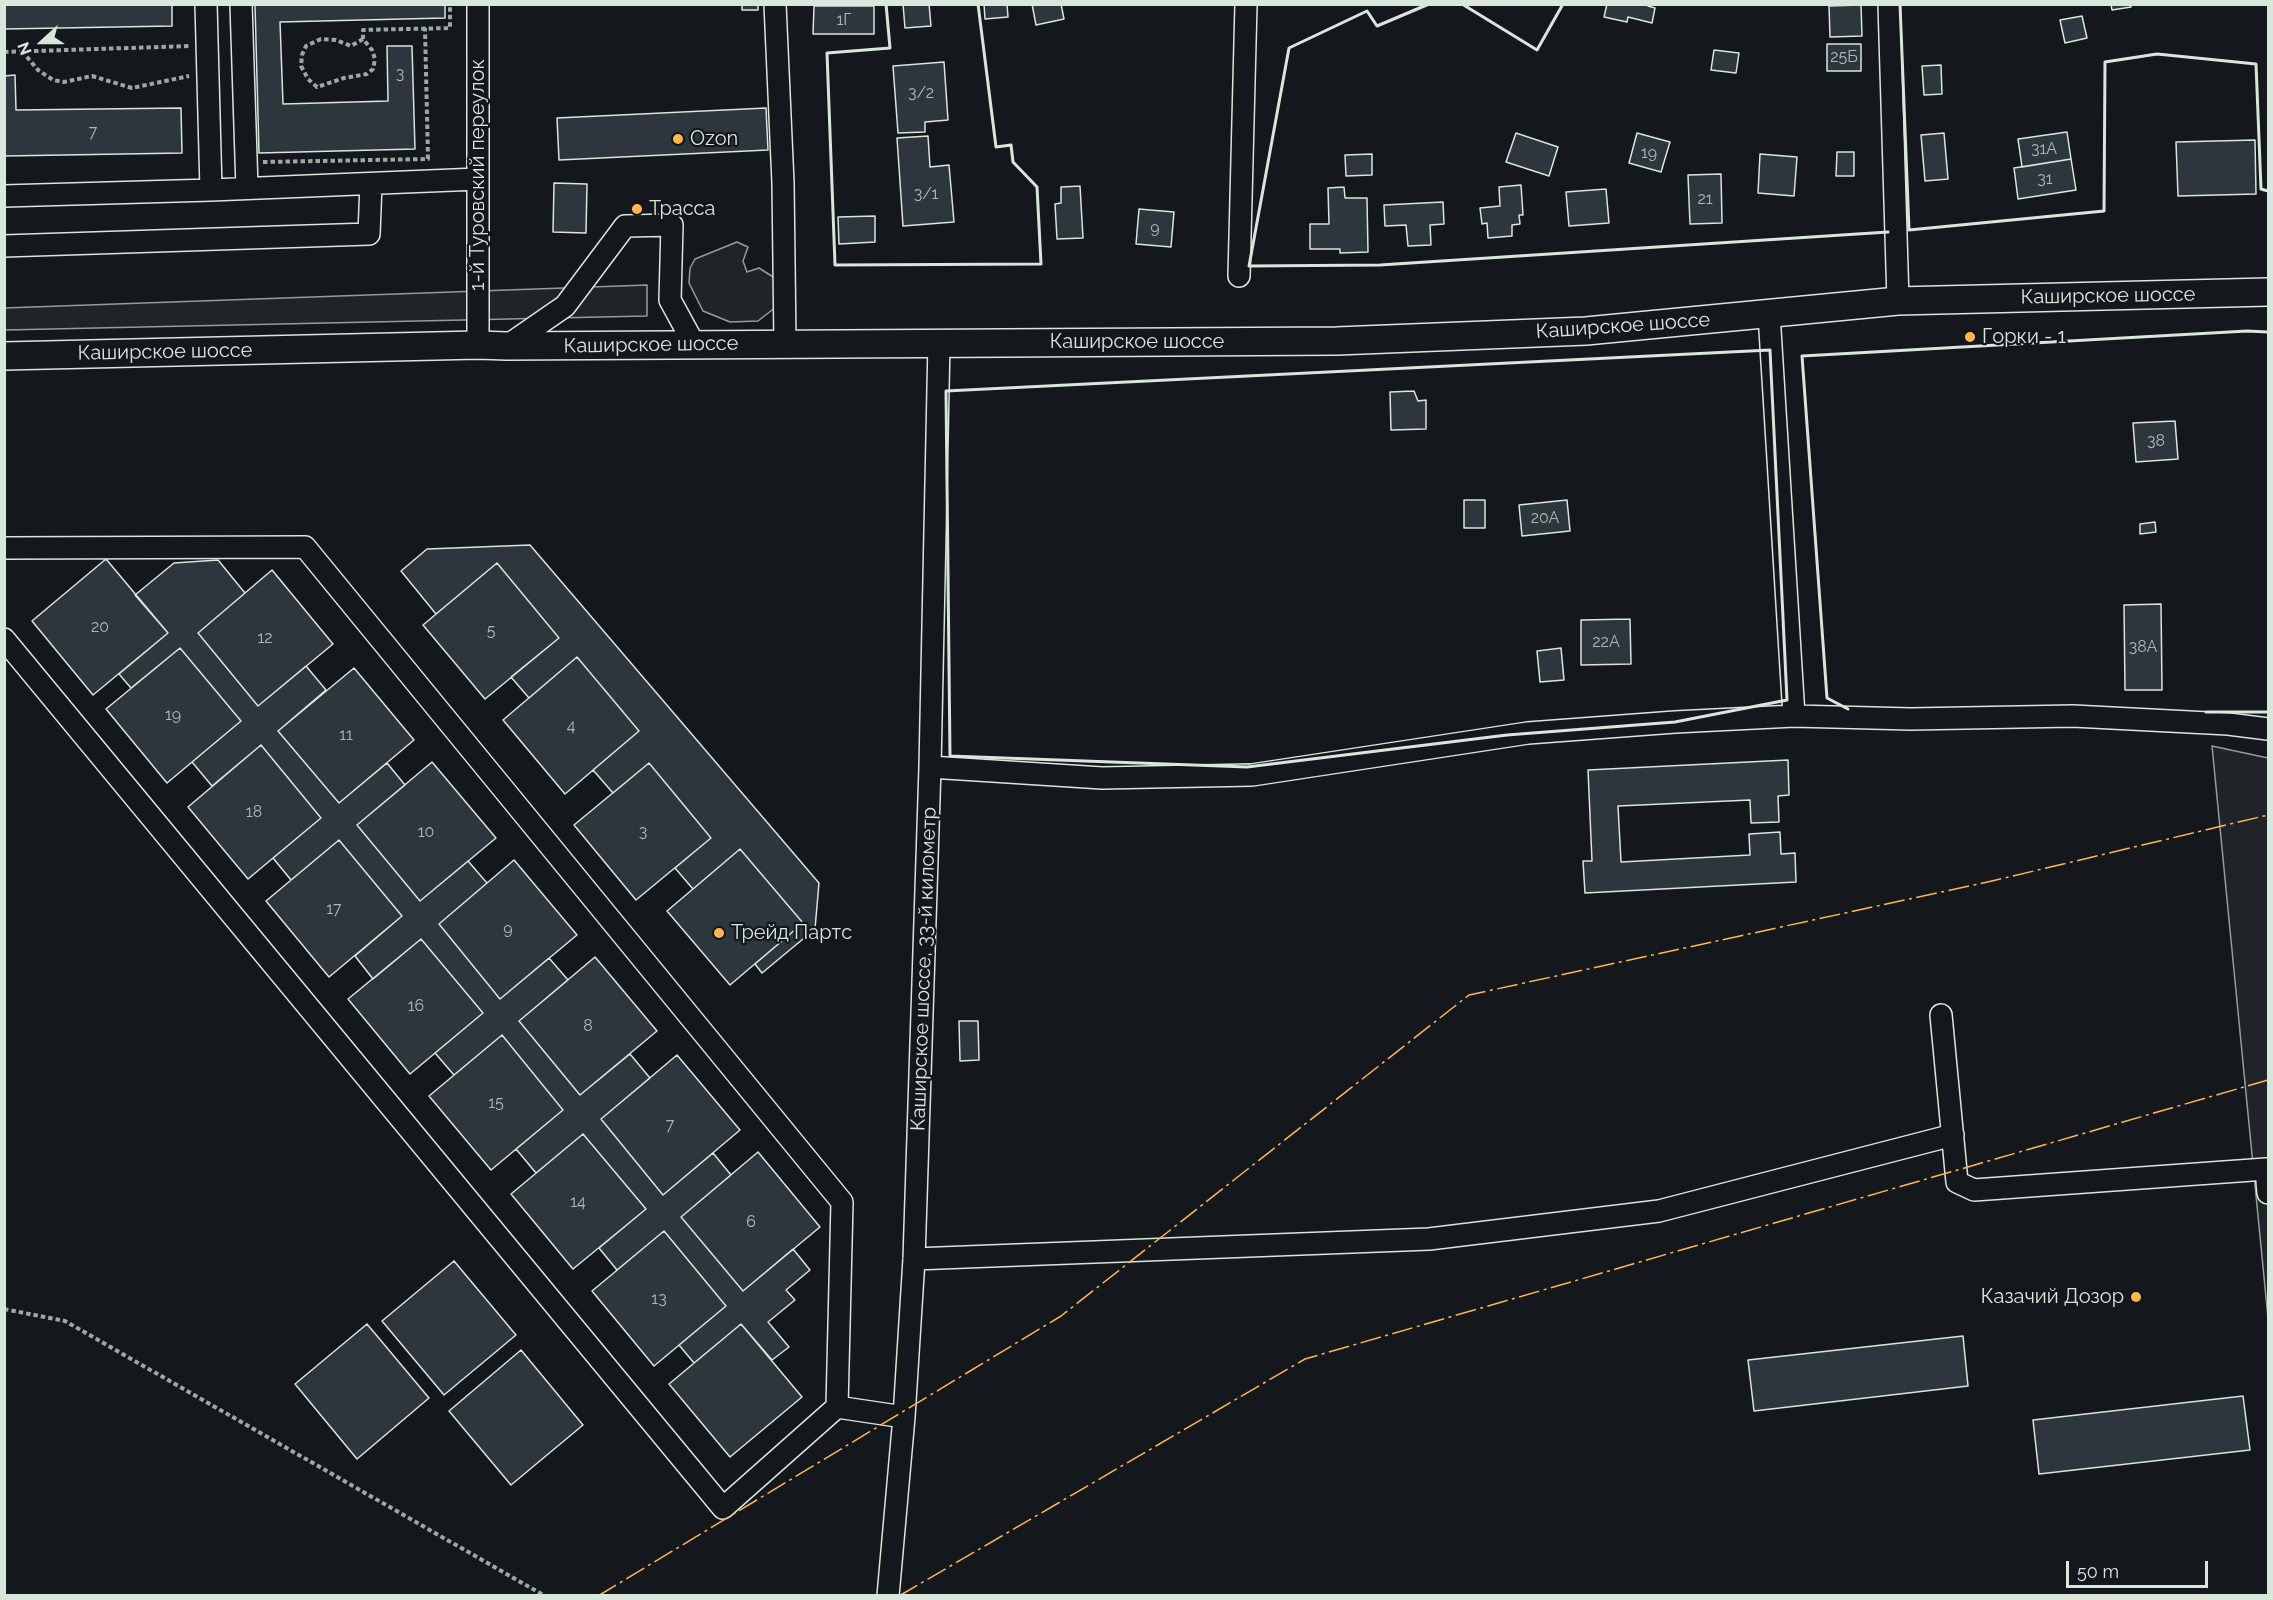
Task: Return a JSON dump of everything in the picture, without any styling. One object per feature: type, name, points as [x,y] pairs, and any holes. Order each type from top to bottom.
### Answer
[{"type":"main road","name":"Каширское шоссе","points":[[4,356],[478,345],[1337,341],[1586,331],[1898,301],[2268,292]]},
{"type":"street","points":[[206,4],[211,190]]},
{"type":"street","points":[[241,4],[247,188]]},
{"type":"street","name":"1-й Туровский переулок","points":[[478,4],[478,345]]},
{"type":"street","points":[[775,4],[783,183],[785,343]]},
{"type":"street","points":[[1239,276],[1246,4]]},
{"type":"street","points":[[1889,4],[1898,301]]},
{"type":"street","points":[[4,196],[478,179]]},
{"type":"street","points":[[4,246],[369,234],[371,184]]},
{"type":"street","points":[[507,346],[565,306],[625,226],[672,225],[670,300],[694,344]]},
{"type":"street","points":[[1769,314],[1794,716]]},
{"type":"street","name":"Каширское шоссе, 33-й километр","points":[[888,1596],[904,1417],[914,1259],[930,767],[939,342]]},
{"type":"street","points":[[4,548],[305,547],[842,1202],[837,1407],[723,1508],[4,639]]},
{"type":"street","points":[[930,767],[1102,778],[1252,776],[1528,733],[1794,716],[1911,719],[2073,716],[2228,724],[2268,729]]},
{"type":"street","points":[[1941,1015],[1957,1182],[1974,1190],[2266,1169],[2268,1193]]},
{"type":"street","points":[[914,1259],[1429,1239],[1659,1211],[1953,1135]]},
{"type":"street","points":[[837,1407],[904,1417]]},
{"type":"path","points":[[363,39],[351,45],[336,40],[314,41],[306,46],[301,66],[317,87],[344,78],[367,74],[373,69],[375,59],[372,50],[363,39],[363,30],[450,28],[450,4]]},
{"type":"path","points":[[246,163],[428,159],[425,28]]},
{"type":"path","points":[[4,52],[207,46]]},
{"type":"path","points":[[22,51],[38,70],[53,80],[64,82],[92,76],[132,88],[192,76],[208,77]]},
{"type":"path","points":[[4,1310],[65,1321],[545,1596]]},
{"type":"shaded area","points":[[737,242],[748,247],[743,261],[747,272],[759,268],[778,280],[781,303],[758,321],[730,322],[703,311],[689,283],[690,268],[695,259]]},
{"type":"shaded area","points":[[647,285],[647,316],[5,330],[4,308]]},
{"type":"shaded area","points":[[2212,746],[2268,758],[2268,1318]]},
{"type":"building","points":[[4,4],[172,4],[172,26],[4,29]]},
{"type":"building","points":[[255,4],[445,4],[445,18],[280,22],[283,104],[388,101],[387,46],[412,46],[415,149],[259,153]]},
{"type":"building","points":[[742,4],[758,4],[758,10],[742,10]]},
{"type":"building","points":[[903,4],[929,4],[931,26],[905,28]]},
{"type":"building","points":[[984,4],[1007,4],[1008,17],[985,19]]},
{"type":"building","points":[[1032,4],[1061,4],[1064,19],[1036,25]]},
{"type":"building","points":[[1607,4],[1648,4],[1655,8],[1652,23],[1628,17],[1627,22],[1604,17]]},
{"type":"building","points":[[2111,4],[2131,4],[2131,7],[2112,10]]},
{"type":"building","points":[[1861,5],[1862,36],[1830,37],[1829,6]]},
{"type":"building","points":[[814,6],[874,6],[874,34],[813,34]]},
{"type":"building","points":[[2082,16],[2087,38],[2065,43],[2060,20]]},
{"type":"building","points":[[1827,44],[1861,44],[1861,71],[1827,71]]},
{"type":"building","points":[[1714,50],[1739,53],[1736,73],[1711,70]]},
{"type":"building","points":[[944,62],[948,120],[925,122],[925,132],[898,133],[893,66]]},
{"type":"building","points":[[1941,65],[1942,94],[1924,95],[1922,66]]},
{"type":"building","points":[[15,75],[16,110],[181,108],[182,153],[4,156],[4,76]]},
{"type":"building","points":[[766,108],[768,150],[559,160],[557,118]]},
{"type":"building","points":[[2067,132],[2071,159],[2022,167],[2018,139]]},
{"type":"building","points":[[1516,133],[1558,147],[1549,176],[1506,162]]},
{"type":"building","points":[[1637,133],[1670,142],[1661,172],[1629,163]]},
{"type":"building","points":[[1944,133],[1948,179],[1925,181],[1921,135]]},
{"type":"building","points":[[928,136],[930,167],[949,165],[954,222],[903,226],[897,138]]},
{"type":"building","points":[[2255,140],[2256,194],[2178,196],[2176,142]]},
{"type":"building","points":[[1837,152],[1854,152],[1854,176],[1836,176]]},
{"type":"building","points":[[1372,154],[1372,175],[1346,176],[1345,155]]},
{"type":"building","points":[[1760,154],[1797,157],[1794,196],[1758,193]]},
{"type":"building","points":[[2071,159],[2076,190],[2018,199],[2014,168]]},
{"type":"building","points":[[1721,174],[1722,223],[1690,224],[1688,175]]},
{"type":"building","points":[[554,183],[587,184],[586,233],[553,232]]},
{"type":"building","points":[[1521,185],[1523,215],[1519,215],[1520,224],[1512,225],[1512,236],[1488,238],[1487,223],[1482,224],[1480,208],[1500,206],[1499,187]]},
{"type":"building","points":[[1080,186],[1083,238],[1057,239],[1055,204],[1061,203],[1061,187]]},
{"type":"building","points":[[1344,187],[1345,198],[1367,198],[1368,252],[1340,253],[1340,249],[1310,249],[1310,224],[1329,224],[1328,188]]},
{"type":"building","points":[[1606,189],[1609,223],[1569,226],[1566,192]]},
{"type":"building","points":[[1443,202],[1444,224],[1430,225],[1431,245],[1408,246],[1406,225],[1385,226],[1384,205]]},
{"type":"building","points":[[1139,209],[1174,212],[1171,247],[1136,244]]},
{"type":"building","points":[[875,216],[875,242],[839,244],[838,217]]},
{"type":"building","points":[[1414,391],[1418,401],[1426,400],[1426,429],[1391,430],[1390,392]]},
{"type":"building","points":[[2175,421],[2178,459],[2136,462],[2133,423]]},
{"type":"building","points":[[1464,500],[1485,500],[1485,528],[1464,528]]},
{"type":"building","points":[[1567,500],[1570,531],[1522,536],[1519,505]]},
{"type":"building","points":[[2155,522],[2156,532],[2140,534],[2140,524]]},
{"type":"building","points":[[530,545],[819,883],[815,929],[762,973],[755,964],[803,923],[740,849],[693,889],[675,868],[711,838],[649,763],[613,793],[593,770],[639,731],[577,657],[529,698],[511,677],[559,638],[497,563],[436,614],[401,571],[427,549]]},
{"type":"building","points":[[106,559],[168,633],[93,695],[32,621]]},
{"type":"building","points":[[218,560],[245,593],[198,633],[258,706],[306,666],[326,690],[278,731],[339,803],[387,763],[405,785],[357,825],[420,901],[468,861],[487,883],[439,924],[500,999],[549,958],[568,980],[519,1021],[580,1095],[630,1054],[650,1078],[601,1119],[663,1195],[713,1153],[731,1175],[681,1217],[743,1291],[793,1249],[810,1270],[786,1290],[795,1300],[768,1322],[789,1347],[772,1360],[741,1324],[694,1363],[679,1345],[726,1306],[664,1231],[617,1270],[599,1248],[646,1209],[583,1134],[536,1173],[516,1149],[563,1110],[502,1035],[454,1075],[435,1053],[483,1013],[421,939],[373,979],[355,956],[402,916],[339,840],[291,880],[273,858],[321,818],[261,745],[212,786],[192,762],[241,721],[180,648],[131,688],[119,674],[168,633],[135,595],[174,563]]},
{"type":"building","points":[[497,563],[559,638],[485,699],[423,625]]},
{"type":"building","points":[[272,570],[333,644],[258,706],[198,633]]},
{"type":"building","points":[[2161,604],[2162,690],[2125,690],[2124,605]]},
{"type":"building","points":[[1630,619],[1631,664],[1581,665],[1581,620]]},
{"type":"building","points":[[180,648],[241,721],[167,783],[106,709]]},
{"type":"building","points":[[1561,648],[1564,680],[1540,682],[1537,651]]},
{"type":"building","points":[[577,657],[639,731],[565,794],[503,720]]},
{"type":"building","points":[[354,668],[414,740],[339,803],[278,731]]},
{"type":"building","points":[[261,745],[321,818],[248,879],[188,807]]},
{"type":"building","points":[[1788,760],[1789,795],[1778,796],[1779,822],[1751,823],[1750,800],[1618,806],[1621,862],[1750,855],[1749,834],[1780,832],[1781,854],[1795,853],[1796,882],[1585,893],[1583,861],[1592,861],[1588,770]]},
{"type":"building","points":[[432,762],[496,838],[420,901],[357,825]]},
{"type":"building","points":[[649,763],[711,838],[636,900],[574,825]]},
{"type":"building","points":[[339,840],[402,916],[329,977],[266,901]]},
{"type":"building","points":[[740,849],[803,923],[730,985],[667,911]]},
{"type":"building","points":[[514,860],[577,935],[500,999],[439,924]]},
{"type":"building","points":[[421,939],[483,1013],[410,1074],[348,999]]},
{"type":"building","points":[[595,957],[657,1031],[580,1095],[519,1021]]},
{"type":"building","points":[[959,1021],[978,1021],[979,1060],[960,1061]]},
{"type":"building","points":[[502,1035],[563,1110],[491,1170],[429,1096]]},
{"type":"building","points":[[677,1055],[740,1130],[663,1195],[601,1119]]},
{"type":"building","points":[[583,1134],[646,1209],[573,1269],[511,1194]]},
{"type":"building","points":[[758,1152],[820,1227],[743,1291],[681,1217]]},
{"type":"building","points":[[664,1231],[726,1306],[654,1366],[592,1291]]},
{"type":"building","points":[[454,1261],[516,1335],[444,1395],[382,1321]]},
{"type":"building","points":[[367,1324],[429,1398],[357,1459],[295,1384]]},
{"type":"building","points":[[741,1324],[802,1397],[730,1457],[669,1384]]},
{"type":"building","points":[[1963,1336],[1968,1386],[1754,1411],[1748,1360]]},
{"type":"building","points":[[521,1350],[583,1425],[511,1485],[449,1411]]},
{"type":"building","points":[[2243,1396],[2250,1450],[2039,1474],[2033,1420]]},
{"type":"wall","points":[[886,4],[890,48],[827,53],[835,265],[1041,264],[1037,187],[1013,162],[1011,145],[996,147],[978,4]]},
{"type":"wall","points":[[1429,4],[1377,26],[1367,11],[1289,48],[1249,266],[1380,265],[1888,232]]},
{"type":"wall","points":[[1462,4],[1537,50],[1563,4]]},
{"type":"wall","points":[[1900,4],[1909,230],[2104,211],[2105,62],[2157,54],[2256,64],[2261,189],[2268,191]]},
{"type":"wall","points":[[1848,709],[1827,698],[1802,356],[2247,331],[2268,332]]},
{"type":"wall","points":[[1770,350],[1787,700],[1675,722],[1507,735],[1247,767],[950,756],[946,391],[1770,350]]},
{"type":"wall","points":[[2206,712],[2268,712]]},
{"type":"power","points":[[598,1596],[1061,1316],[1469,995],[1992,881],[2268,815]]},
{"type":"power","points":[[899,1596],[1305,1359],[2268,1080]]},
{"type":"place","name":"Ozon","points":[[678,139]]},
{"type":"place","name":"Трасса","points":[[637,209]]},
{"type":"place","name":"Горки - 1","points":[[1970,337]]},
{"type":"place","name":"Трейд Партс","points":[[719,933]]},
{"type":"place","name":"Казачий Дозор","points":[[2136,1297]]}]
